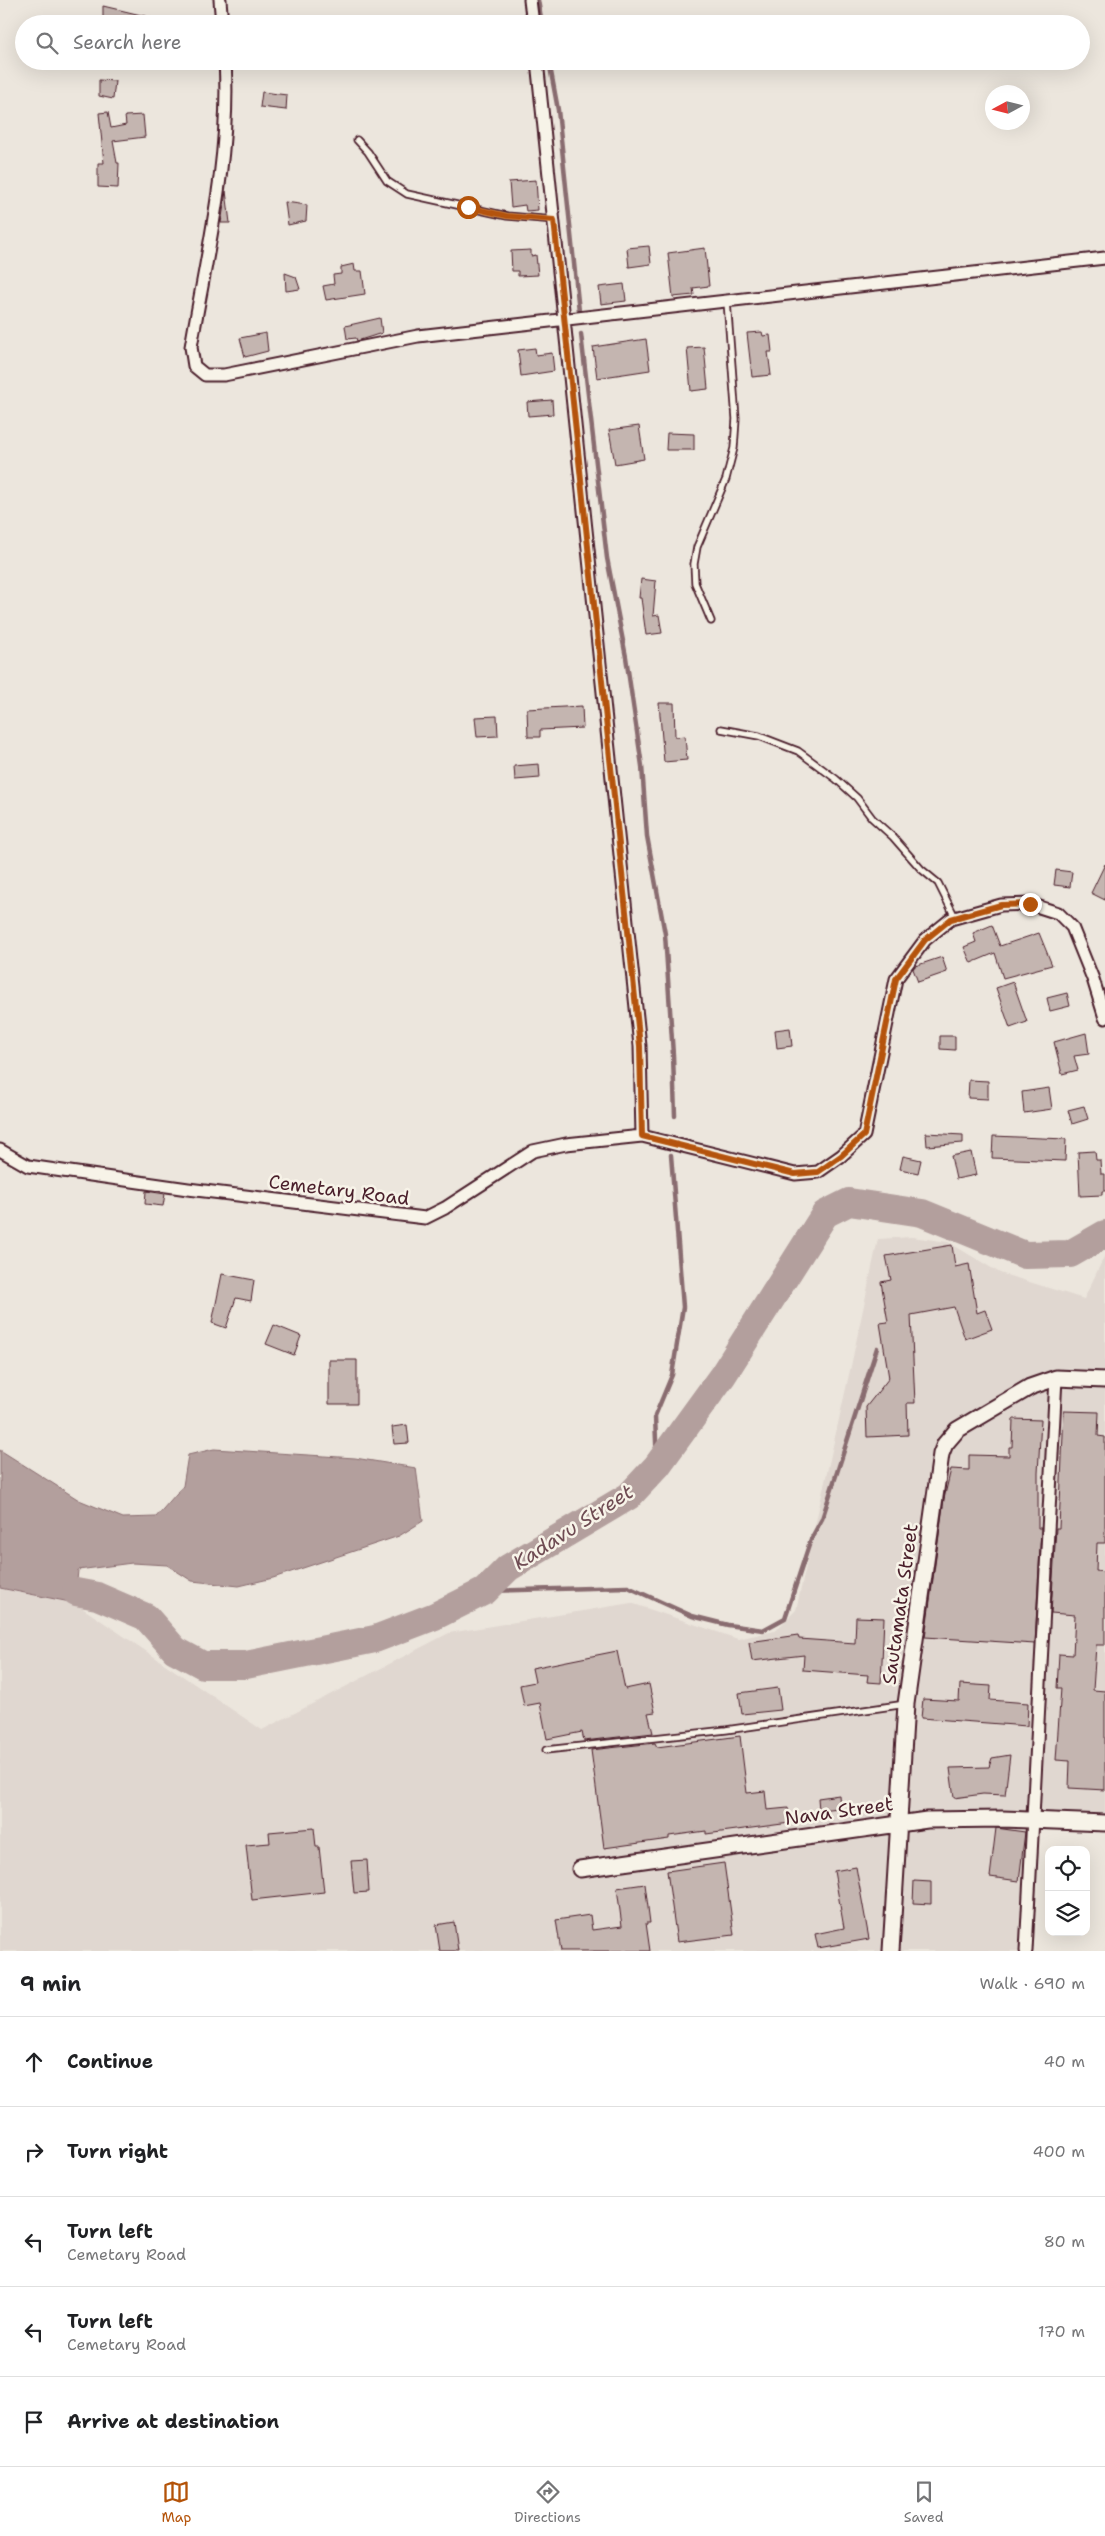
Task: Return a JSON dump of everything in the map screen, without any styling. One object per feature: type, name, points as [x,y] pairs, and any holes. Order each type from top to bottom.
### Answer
[{"type":"street","points":[[220,0],[221,15]]},
{"type":"street","points":[[530,0],[532,15]]},
{"type":"street","points":[[225,70],[225,129],[191,347],[192,362],[200,373],[211,376],[418,336],[1105,258]]},
{"type":"street","points":[[538,70],[640,1046],[642,1136]]},
{"type":"street","name":"Cemetary Road","points":[[0,1150],[28,1166],[188,1189],[425,1218],[445,1208],[533,1151],[566,1144],[642,1136],[691,1146],[795,1174],[818,1172],[841,1156],[864,1135],[896,979],[925,940],[955,918],[1001,905],[1030,904],[1058,913],[1072,927],[1093,979],[1105,1018]]},
{"type":"street","points":[[1026,1951],[1031,1820],[1056,1378]]},
{"type":"street","name":"Sautamata Street","points":[[891,1951],[906,1704],[941,1454],[945,1444],[957,1430],[1030,1387],[1056,1378],[1105,1380]]},
{"type":"street","name":"Nava Street","points":[[580,1869],[899,1822],[927,1820],[1031,1820],[1105,1823]]},
{"type":"lane","points":[[357,140],[368,152],[387,181],[408,194],[507,216],[554,220]]},
{"type":"lane","points":[[711,621],[694,583],[694,564],[697,547],[726,479],[734,448],[736,419],[727,302]]},
{"type":"lane","points":[[721,729],[760,736],[798,751],[836,779],[857,798],[872,818],[893,837],[921,869],[938,883],[955,918]]},
{"type":"lane","points":[[546,1750],[726,1730],[906,1704]]},
{"type":"shaded area","points":[[912,1237],[948,1242],[1000,1273],[1084,1299],[1105,1255],[1105,1823],[1031,1820],[1026,1951],[0,1951],[0,1588],[75,1603],[262,1730],[449,1633],[631,1603],[738,1639],[775,1631],[796,1610],[878,1239]]},
{"type":"shaded area","points":[[214,1449],[355,1458],[416,1468],[423,1521],[399,1536],[273,1578],[239,1586],[192,1581],[167,1565],[132,1563],[78,1570],[75,1603],[0,1588],[0,1450],[79,1500],[123,1518],[156,1517],[183,1486],[188,1455]]},
{"type":"building","points":[[103,6],[141,15],[103,15]]},
{"type":"building","points":[[99,80],[115,81],[113,99],[99,96]]},
{"type":"building","points":[[262,92],[287,95],[286,110],[260,107]]},
{"type":"building","points":[[108,112],[111,128],[126,125],[125,116],[143,115],[145,137],[113,141],[117,163],[119,163],[118,188],[98,187],[98,163],[104,163],[99,113]]},
{"type":"building","points":[[536,180],[538,210],[526,211],[525,205],[511,207],[509,182]]},
{"type":"building","points":[[226,191],[230,223],[221,223],[224,205]]},
{"type":"building","points":[[285,202],[307,205],[306,221],[288,225]]},
{"type":"building","points":[[649,246],[651,264],[629,267],[627,248]]},
{"type":"building","points":[[705,248],[709,286],[693,288],[694,295],[673,297],[668,253]]},
{"type":"building","points":[[531,250],[531,256],[536,255],[538,275],[518,276],[518,271],[512,271],[511,251]]},
{"type":"building","points":[[354,264],[355,271],[362,271],[365,294],[326,300],[323,286],[334,284],[333,275],[341,274],[341,267]]},
{"type":"building","points":[[285,273],[296,277],[300,289],[286,291]]},
{"type":"building","points":[[624,284],[626,301],[601,304],[599,287]]},
{"type":"building","points":[[380,318],[382,333],[357,341],[356,338],[347,339],[345,326]]},
{"type":"building","points":[[762,332],[763,336],[770,335],[772,352],[768,352],[771,375],[752,377],[747,333]]},
{"type":"building","points":[[266,333],[268,351],[245,357],[240,338]]},
{"type":"building","points":[[646,339],[650,370],[597,378],[593,347]]},
{"type":"building","points":[[704,347],[708,389],[691,391],[687,348]]},
{"type":"building","points":[[535,348],[536,355],[552,353],[554,371],[521,376],[518,350]]},
{"type":"building","points":[[552,400],[553,414],[528,416],[527,402]]},
{"type":"building","points":[[639,426],[644,459],[615,464],[609,430]]},
{"type":"building","points":[[667,433],[694,434],[694,450],[666,450]]},
{"type":"building","points":[[641,579],[656,581],[653,616],[659,615],[662,633],[646,635],[641,598],[639,598]]},
{"type":"building","points":[[659,703],[674,703],[675,737],[685,736],[687,760],[664,762]]},
{"type":"building","points":[[582,706],[583,728],[540,730],[540,737],[528,737],[527,709]]},
{"type":"building","points":[[497,716],[498,736],[477,737],[475,717]]},
{"type":"building","points":[[539,764],[540,778],[515,780],[514,766]]},
{"type":"building","points":[[1105,864],[1105,900],[1091,893]]},
{"type":"building","points":[[1056,870],[1072,872],[1070,887],[1054,885]]},
{"type":"building","points":[[992,925],[1000,946],[1039,933],[1052,965],[1003,978],[995,953],[971,963],[964,947],[976,942],[973,933]]},
{"type":"building","points":[[942,957],[947,972],[918,982],[913,969],[915,966]]},
{"type":"building","points":[[1013,982],[1027,1022],[1010,1028],[996,988]]},
{"type":"building","points":[[1067,993],[1070,1006],[1050,1011],[1047,998]]},
{"type":"building","points":[[790,1028],[792,1046],[777,1048],[775,1030]]},
{"type":"building","points":[[1086,1033],[1089,1054],[1074,1056],[1078,1070],[1062,1074],[1054,1042]]},
{"type":"building","points":[[940,1036],[955,1036],[955,1050],[940,1049]]},
{"type":"building","points":[[969,1080],[988,1081],[988,1099],[968,1098]]},
{"type":"building","points":[[1049,1088],[1052,1109],[1024,1113],[1022,1092]]},
{"type":"building","points":[[1084,1106],[1088,1119],[1072,1124],[1068,1110]]},
{"type":"building","points":[[926,1133],[963,1135],[963,1143],[927,1146]]},
{"type":"building","points":[[993,1136],[1066,1139],[1065,1161],[992,1158]]},
{"type":"building","points":[[1095,1151],[1096,1160],[1100,1160],[1101,1174],[1105,1174],[1105,1191],[1102,1191],[1102,1195],[1080,1196],[1078,1152]]},
{"type":"building","points":[[971,1152],[976,1175],[956,1179],[951,1156]]},
{"type":"building","points":[[903,1156],[921,1160],[918,1173],[900,1169]]},
{"type":"building","points":[[146,1191],[165,1194],[163,1206],[145,1204]]},
{"type":"building","points":[[952,1245],[955,1267],[969,1264],[977,1313],[985,1310],[992,1329],[965,1339],[954,1307],[911,1315],[915,1403],[907,1403],[908,1435],[867,1437],[866,1407],[889,1378],[880,1323],[888,1322],[881,1282],[891,1280],[886,1256]]},
{"type":"building","points":[[222,1274],[254,1280],[251,1301],[236,1298],[226,1328],[212,1323]]},
{"type":"building","points":[[274,1325],[301,1336],[294,1355],[266,1344]]},
{"type":"building","points":[[329,1360],[357,1360],[357,1404],[329,1404]]},
{"type":"building","points":[[1064,1411],[1099,1412],[1098,1436],[1105,1437],[1105,1543],[1097,1543],[1096,1571],[1105,1572],[1105,1645],[1096,1645],[1093,1690],[1105,1691],[1105,1790],[1069,1788],[1070,1761],[1056,1760],[1061,1688],[1057,1688],[1059,1654],[1073,1655],[1075,1615],[1051,1613],[1056,1528],[1059,1528]]},
{"type":"building","points":[[1013,1419],[1041,1420],[1038,1473],[1038,1528],[1041,1528],[1035,1644],[925,1637],[944,1499],[951,1469],[969,1470],[969,1455],[1009,1456],[1009,1447],[1012,1447]]},
{"type":"building","points":[[407,1425],[409,1443],[394,1444],[392,1427]]},
{"type":"building","points":[[856,1617],[884,1618],[881,1683],[867,1682],[868,1675],[803,1670],[804,1655],[752,1661],[749,1642],[798,1635],[799,1639],[855,1643]]},
{"type":"building","points":[[617,1651],[625,1689],[649,1684],[655,1712],[648,1713],[653,1733],[584,1741],[582,1732],[547,1739],[540,1703],[524,1706],[520,1685],[535,1682],[532,1668]]},
{"type":"building","points":[[960,1684],[991,1686],[990,1700],[1028,1703],[1027,1726],[921,1718],[923,1699],[959,1701]]},
{"type":"building","points":[[778,1688],[781,1710],[742,1714],[739,1693]]},
{"type":"building","points":[[740,1736],[747,1793],[765,1791],[767,1810],[788,1808],[790,1823],[706,1834],[706,1831],[669,1836],[669,1839],[604,1848],[591,1750],[655,1743],[657,1747]]},
{"type":"building","points":[[1010,1755],[1005,1795],[983,1794],[954,1798],[950,1768],[989,1767],[992,1758]]},
{"type":"building","points":[[839,1795],[840,1808],[819,1810],[818,1798]]},
{"type":"building","points":[[314,1828],[316,1847],[319,1847],[324,1892],[252,1900],[246,1845],[270,1843],[269,1832]]},
{"type":"building","points":[[996,1828],[1025,1832],[1019,1881],[990,1877]]},
{"type":"building","points":[[367,1860],[369,1892],[354,1893],[351,1861]]},
{"type":"building","points":[[724,1863],[734,1935],[677,1942],[667,1871]]},
{"type":"building","points":[[856,1867],[869,1939],[818,1948],[815,1934],[844,1928],[834,1871]]},
{"type":"building","points":[[914,1881],[931,1882],[931,1904],[913,1903]]},
{"type":"building","points":[[645,1884],[650,1923],[646,1923],[650,1951],[561,1951],[556,1920],[590,1915],[592,1930],[622,1926],[617,1888]]},
{"type":"building","points":[[454,1922],[458,1951],[440,1951],[436,1925]]},
{"type":"waterway","points":[[538,0],[540,15]]},
{"type":"waterway","points":[[551,70],[558,110],[579,311]]},
{"type":"waterway","points":[[581,334],[607,558],[626,657],[642,766],[647,836],[665,934],[675,1116]]},
{"type":"waterway","points":[[657,1466],[655,1416],[672,1375],[683,1307],[671,1155]]},
{"type":"waterway","name":"Kadavu Street","points":[[76,1592],[97,1596],[146,1617],[175,1650],[203,1665],[246,1665],[375,1639],[435,1616],[485,1591],[508,1568],[629,1496],[657,1466],[723,1375],[825,1214],[849,1202],[922,1213],[1025,1255],[1070,1254],[1105,1234]]},
{"type":"waterway","points":[[485,1591],[628,1587],[692,1616],[728,1625],[763,1630],[785,1618],[811,1539],[822,1519],[877,1348]]},
{"type":"route","points":[[468,207],[507,216],[535,220],[554,220],[640,1046],[642,1136],[691,1146],[795,1174],[818,1172],[841,1156],[864,1135],[896,979],[925,940],[951,919],[1001,905],[1030,904]]}]
